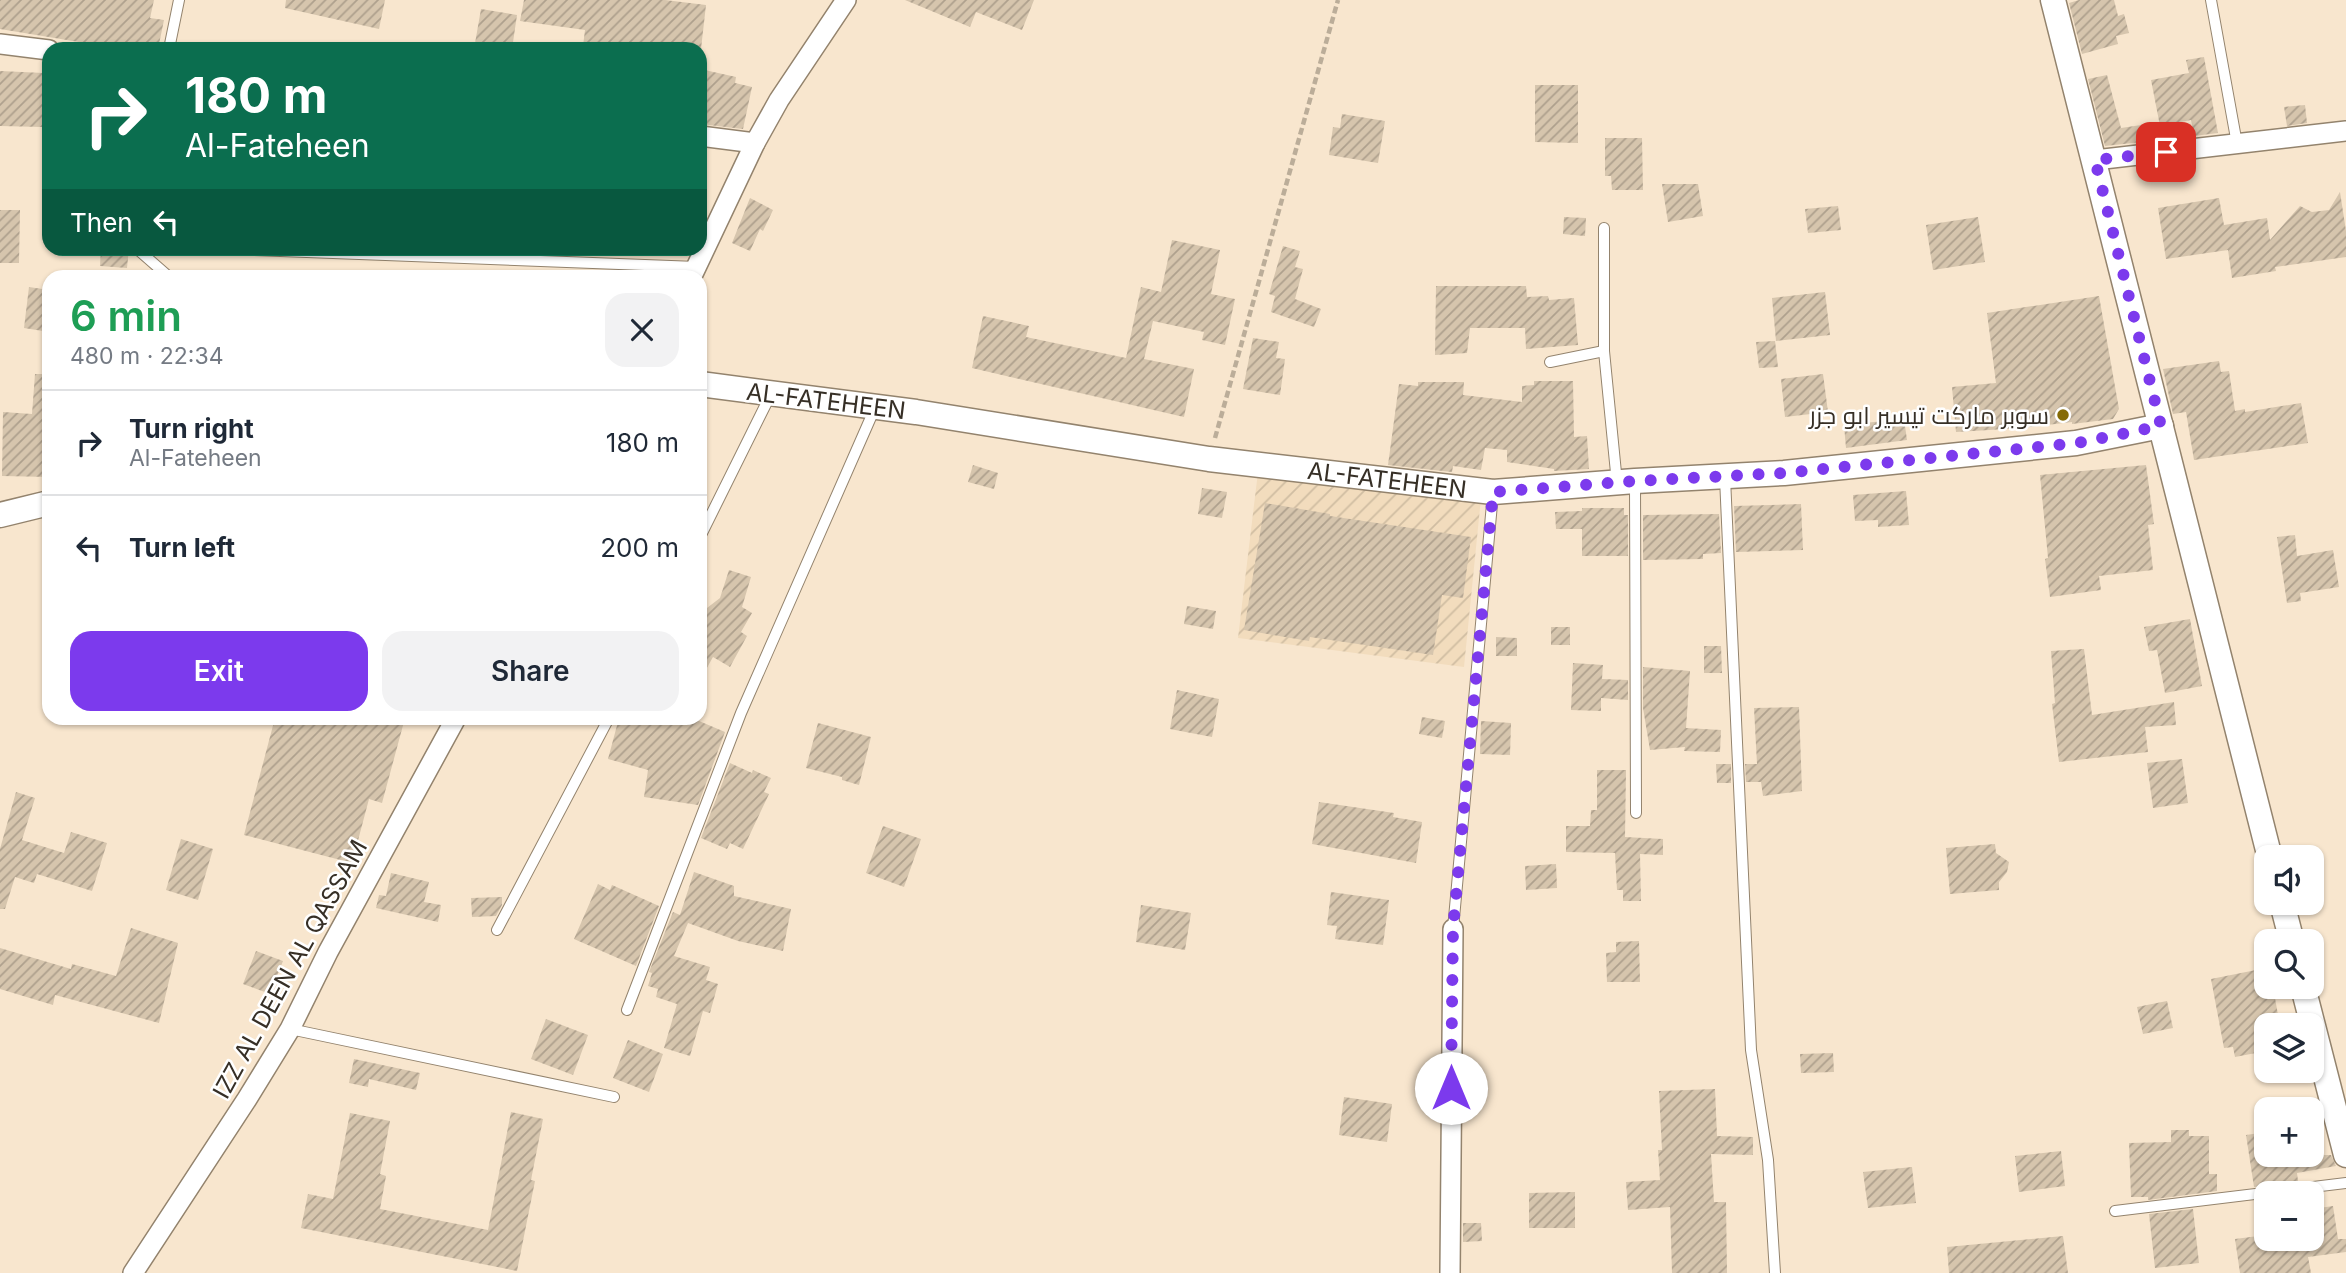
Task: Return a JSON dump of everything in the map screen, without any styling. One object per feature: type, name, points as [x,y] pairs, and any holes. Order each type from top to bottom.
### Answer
[{"type":"street","points":[[707,246],[755,143],[779,100],[846,0]]},
{"type":"street","points":[[2053,0],[2267,845]]},
{"type":"street","points":[[0,44],[42,49]]},
{"type":"street","points":[[2095,160],[2346,131]]},
{"type":"street","points":[[707,137],[755,143]]},
{"type":"street","name":"AL-FATEHEEN","points":[[707,385],[875,407],[1209,459],[1493,492],[1725,478],[2077,443],[2161,426]]},
{"type":"street","points":[[0,515],[42,505]]},
{"type":"street","name":"IZZ AL DEEN AL QASSAM","points":[[133,1273],[290,1029],[328,952],[452,725]]},
{"type":"street","points":[[1450,1273],[1453,929]]},
{"type":"street","points":[[2306,999],[2346,1155]]},
{"type":"lane","points":[[170,42],[179,0]]},
{"type":"lane","points":[[2211,0],[2237,144]]},
{"type":"lane","points":[[1604,228],[1604,351],[1626,482],[1636,813]]},
{"type":"lane","points":[[145,256],[161,270]]},
{"type":"lane","points":[[368,256],[654,270]]},
{"type":"lane","points":[[1550,362],[1604,351]]},
{"type":"lane","points":[[707,523],[771,394]]},
{"type":"lane","points":[[627,1010],[741,713],[875,407]]},
{"type":"lane","points":[[1725,478],[1751,1050],[1768,1160],[1775,1273]]},
{"type":"lane","points":[[1453,929],[1493,492]]},
{"type":"lane","points":[[497,930],[605,725]]},
{"type":"lane","points":[[290,1029],[614,1097]]},
{"type":"lane","points":[[2115,1211],[2346,1183]]},
{"type":"path","points":[[1209,459],[1338,0]]},
{"type":"shaded area","points":[[1258,472],[1481,498],[1464,667],[1238,638]]},
{"type":"building","points":[[0,0],[154,0],[150,18],[164,20],[159,42],[79,42],[0,29]]},
{"type":"building","points":[[286,0],[385,0],[379,29],[285,8]]},
{"type":"building","points":[[524,0],[665,0],[706,5],[702,42],[584,42],[585,30],[520,21]]},
{"type":"building","points":[[905,0],[1034,0],[1022,30],[976,12],[970,27]]},
{"type":"building","points":[[2079,0],[2114,0],[2118,16],[2124,14],[2129,33],[2116,36],[2118,44],[2082,54],[2069,3]]},
{"type":"building","points":[[481,9],[517,15],[513,42],[475,42]]},
{"type":"building","points":[[2204,57],[2218,133],[2194,136],[2191,120],[2160,126],[2151,80],[2189,73],[2186,60]]},
{"type":"building","points":[[0,71],[42,73],[42,127],[0,126]]},
{"type":"building","points":[[707,71],[736,77],[735,83],[752,87],[743,129],[707,125]]},
{"type":"building","points":[[2107,75],[2121,128],[2148,124],[2151,141],[2105,146],[2088,79]]},
{"type":"building","points":[[1535,85],[1578,85],[1578,143],[1535,142]]},
{"type":"building","points":[[2305,105],[2307,123],[2287,126],[2284,107]]},
{"type":"building","points":[[1342,114],[1385,121],[1378,163],[1329,155],[1333,127],[1340,128]]},
{"type":"building","points":[[1605,138],[1642,138],[1643,190],[1612,190],[1611,176],[1605,176]]},
{"type":"building","points":[[1662,184],[1698,184],[1703,216],[1668,222]]},
{"type":"building","points":[[2340,192],[2346,231],[2346,257],[2275,267],[2276,271],[2232,278],[2228,250],[2166,259],[2158,208],[2219,198],[2224,225],[2267,218],[2270,240],[2300,206],[2312,212],[2329,210]]},
{"type":"building","points":[[750,198],[773,210],[750,251],[732,243]]},
{"type":"building","points":[[1838,206],[1841,230],[1808,233],[1805,209]]},
{"type":"building","points":[[0,210],[20,210],[19,263],[0,263]]},
{"type":"building","points":[[1564,217],[1586,218],[1585,236],[1563,234]]},
{"type":"building","points":[[1978,217],[1985,262],[1933,270],[1926,225]]},
{"type":"building","points":[[1172,240],[1220,250],[1211,294],[1235,299],[1225,345],[1202,340],[1204,332],[1153,321],[1144,359],[1194,369],[1184,417],[972,368],[983,316],[1029,326],[1026,337],[1126,358],[1141,287],[1161,292]]},
{"type":"building","points":[[1283,246],[1300,251],[1295,267],[1303,269],[1295,299],[1321,309],[1314,327],[1271,312],[1275,296],[1269,294]]},
{"type":"building","points":[[101,256],[128,256],[127,268],[100,266]]},
{"type":"building","points":[[1436,286],[1526,286],[1527,297],[1548,296],[1549,300],[1574,298],[1578,345],[1526,349],[1525,328],[1470,328],[1467,353],[1435,355]]},
{"type":"building","points":[[29,287],[42,289],[42,331],[24,328]]},
{"type":"building","points":[[1825,292],[1830,335],[1776,341],[1772,298]]},
{"type":"building","points":[[2099,296],[2119,409],[2113,419],[1956,432],[1952,387],[1996,383],[1987,313]]},
{"type":"building","points":[[1253,338],[1279,342],[1276,358],[1285,359],[1280,395],[1243,389]]},
{"type":"building","points":[[1775,341],[1778,367],[1759,368],[1756,342]]},
{"type":"building","points":[[2219,361],[2221,372],[2229,371],[2235,411],[2245,409],[2245,412],[2301,403],[2308,443],[2194,460],[2186,412],[2173,414],[2163,369]]},
{"type":"building","points":[[35,374],[42,374],[42,477],[2,476],[3,412],[32,414]]},
{"type":"building","points":[[1823,374],[1828,412],[1785,417],[1781,379]]},
{"type":"building","points":[[1534,381],[1573,381],[1574,437],[1587,436],[1589,469],[1554,471],[1507,462],[1507,450],[1485,448],[1481,470],[1453,466],[1452,472],[1388,465],[1399,384],[1418,386],[1418,382],[1464,382],[1463,395],[1522,402],[1522,386],[1534,385]]},
{"type":"building","points":[[1904,419],[1907,440],[1846,448],[1844,425]]},
{"type":"building","points":[[973,465],[998,473],[994,489],[968,482]]},
{"type":"building","points":[[2146,465],[2154,524],[2148,525],[2153,570],[2099,576],[2101,590],[2050,597],[2040,475]]},
{"type":"building","points":[[1202,488],[1227,492],[1222,518],[1198,514]]},
{"type":"building","points":[[1906,491],[1909,525],[1878,527],[1878,520],[1855,521],[1853,495]]},
{"type":"building","points":[[1265,503],[1330,516],[1471,537],[1463,598],[1442,595],[1433,655],[1310,637],[1309,641],[1244,630]]},
{"type":"building","points":[[1801,504],[1803,550],[1736,552],[1734,506]]},
{"type":"building","points":[[1582,508],[1624,508],[1624,515],[1628,515],[1628,556],[1582,556],[1582,529],[1556,529],[1555,512],[1582,511]]},
{"type":"building","points":[[1719,514],[1721,553],[1703,554],[1703,559],[1643,560],[1643,515]]},
{"type":"building","points":[[2295,535],[2297,556],[2333,550],[2339,587],[2300,593],[2301,601],[2287,603],[2277,537]]},
{"type":"building","points":[[729,570],[751,577],[742,607],[752,613],[741,632],[747,636],[730,667],[713,657],[707,668],[707,608],[720,598]]},
{"type":"building","points":[[1187,606],[1216,611],[1213,629],[1184,624]]},
{"type":"building","points":[[2190,619],[2202,686],[2165,693],[2157,650],[2149,651],[2144,627]]},
{"type":"building","points":[[1551,627],[1570,627],[1570,645],[1551,645]]},
{"type":"building","points":[[1496,637],[1517,638],[1517,656],[1496,656]]},
{"type":"building","points":[[1704,646],[1721,646],[1722,673],[1704,673]]},
{"type":"building","points":[[2084,649],[2092,715],[2174,702],[2176,725],[2145,727],[2148,752],[2059,762],[2052,704],[2055,703],[2051,651]]},
{"type":"building","points":[[1573,663],[1603,665],[1602,679],[1628,680],[1628,700],[1601,698],[1601,711],[1571,710]]},
{"type":"building","points":[[1643,667],[1690,671],[1686,728],[1721,730],[1720,752],[1684,751],[1685,747],[1650,750],[1643,708]]},
{"type":"building","points":[[1177,690],[1219,699],[1212,737],[1170,729]]},
{"type":"building","points":[[1799,707],[1802,791],[1763,796],[1761,782],[1746,782],[1745,764],[1757,764],[1754,708]]},
{"type":"building","points":[[1422,717],[1445,721],[1442,738],[1419,734]]},
{"type":"building","points":[[1481,721],[1511,723],[1510,755],[1480,754]]},
{"type":"building","points":[[818,723],[871,737],[859,785],[842,780],[842,777],[806,768]]},
{"type":"building","points":[[707,724],[725,732],[698,805],[644,797],[648,770],[608,759],[617,725]]},
{"type":"building","points":[[273,725],[403,725],[382,803],[369,799],[352,863],[244,835]]},
{"type":"building","points":[[2182,759],[2188,803],[2153,808],[2147,763]]},
{"type":"building","points":[[730,763],[771,778],[764,792],[769,794],[743,849],[730,843],[727,849],[701,838]]},
{"type":"building","points":[[1716,764],[1731,764],[1731,783],[1717,783]]},
{"type":"building","points":[[1597,770],[1626,770],[1625,837],[1663,839],[1663,855],[1640,854],[1641,901],[1623,901],[1623,890],[1617,890],[1615,853],[1566,852],[1566,826],[1590,826],[1591,810],[1597,810]]},
{"type":"building","points":[[16,792],[35,798],[22,840],[64,853],[71,832],[107,843],[92,891],[37,874],[34,883],[15,877],[5,909],[0,909],[0,849]]},
{"type":"building","points":[[1319,802],[1394,813],[1393,817],[1422,822],[1416,863],[1312,844]]},
{"type":"building","points":[[883,826],[921,839],[904,887],[866,873]]},
{"type":"building","points":[[181,839],[213,849],[198,900],[166,890]]},
{"type":"building","points":[[1995,844],[1996,853],[2009,862],[2007,872],[1999,882],[1999,890],[1950,894],[1946,848]]},
{"type":"building","points":[[1556,864],[1557,888],[1526,890],[1525,866]]},
{"type":"building","points":[[694,872],[734,886],[734,896],[791,909],[783,951],[738,941],[688,923],[674,956],[710,967],[706,980],[718,984],[710,1013],[703,1011],[690,1056],[664,1048],[677,1004],[656,997],[658,989],[648,986],[652,973],[649,972],[673,912],[680,915]]},
{"type":"building","points":[[391,873],[429,882],[424,902],[441,905],[438,922],[376,908],[379,895],[386,896]]},
{"type":"building","points":[[598,884],[610,890],[612,885],[659,906],[636,966],[574,939]]},
{"type":"building","points":[[1331,892],[1389,900],[1383,945],[1335,939],[1337,926],[1327,925]]},
{"type":"building","points":[[502,897],[502,905],[496,916],[472,917],[471,898]]},
{"type":"building","points":[[1141,905],[1191,913],[1185,950],[1136,942]]},
{"type":"building","points":[[131,928],[178,943],[159,1023],[55,995],[53,1005],[0,989],[0,948],[71,969],[72,964],[116,976]]},
{"type":"building","points":[[1639,941],[1640,982],[1607,982],[1606,953],[1616,952],[1616,942]]},
{"type":"building","points":[[256,951],[283,961],[270,994],[243,984]]},
{"type":"building","points":[[2254,970],[2254,999],[2275,999],[2278,1013],[2254,1013],[2254,1053],[2235,1057],[2233,1047],[2224,1048],[2211,979]]},
{"type":"building","points":[[2167,1001],[2173,1028],[2143,1034],[2137,1007]]},
{"type":"building","points":[[546,1019],[588,1035],[573,1075],[531,1059]]},
{"type":"building","points":[[628,1040],[663,1054],[649,1092],[613,1078]]},
{"type":"building","points":[[1833,1053],[1834,1072],[1801,1073],[1800,1054]]},
{"type":"building","points":[[354,1059],[420,1073],[416,1090],[369,1079],[368,1087],[349,1083]]},
{"type":"building","points":[[1715,1089],[1717,1136],[1753,1137],[1753,1155],[1711,1154],[1714,1202],[1726,1202],[1727,1273],[1672,1273],[1670,1207],[1628,1210],[1626,1182],[1660,1180],[1658,1150],[1662,1150],[1659,1091]]},
{"type":"building","points":[[1344,1097],[1392,1104],[1387,1142],[1339,1135]]},
{"type":"building","points":[[511,1112],[543,1119],[531,1180],[535,1181],[517,1271],[301,1228],[308,1194],[333,1199],[350,1113],[390,1121],[380,1174],[386,1176],[380,1209],[488,1230]]},
{"type":"building","points":[[2171,1130],[2189,1130],[2189,1136],[2209,1136],[2209,1174],[2217,1174],[2217,1191],[2148,1200],[2148,1197],[2131,1197],[2129,1143],[2171,1142]]},
{"type":"building","points":[[2254,1134],[2254,1167],[2324,1167],[2324,1155],[2331,1155],[2336,1166],[2297,1173],[2298,1181],[2254,1181],[2254,1187],[2246,1135]]},
{"type":"building","points":[[2061,1151],[2065,1186],[2019,1192],[2015,1156]]},
{"type":"building","points":[[1912,1167],[1916,1203],[1868,1208],[1863,1172]]},
{"type":"building","points":[[1575,1192],[1575,1228],[1529,1228],[1529,1193]]},
{"type":"building","points":[[2333,1206],[2338,1239],[2346,1239],[2346,1252],[2308,1257],[2311,1273],[2240,1273],[2235,1239],[2254,1237],[2254,1251],[2324,1251],[2324,1207]]},
{"type":"building","points":[[2193,1209],[2199,1263],[2155,1268],[2149,1214]]},
{"type":"building","points":[[1463,1223],[1481,1223],[1482,1241],[1463,1242]]},
{"type":"building","points":[[2063,1236],[2068,1273],[1949,1273],[1947,1247]]},
{"type":"place","name":"سوبر ماركت تيسير ابو جزر","points":[[2063,415]]},
{"type":"route","points":[[1451,1088],[1453,929],[1493,492],[1784,473],[2077,443],[2161,426],[2095,160],[2166,152]]}]
